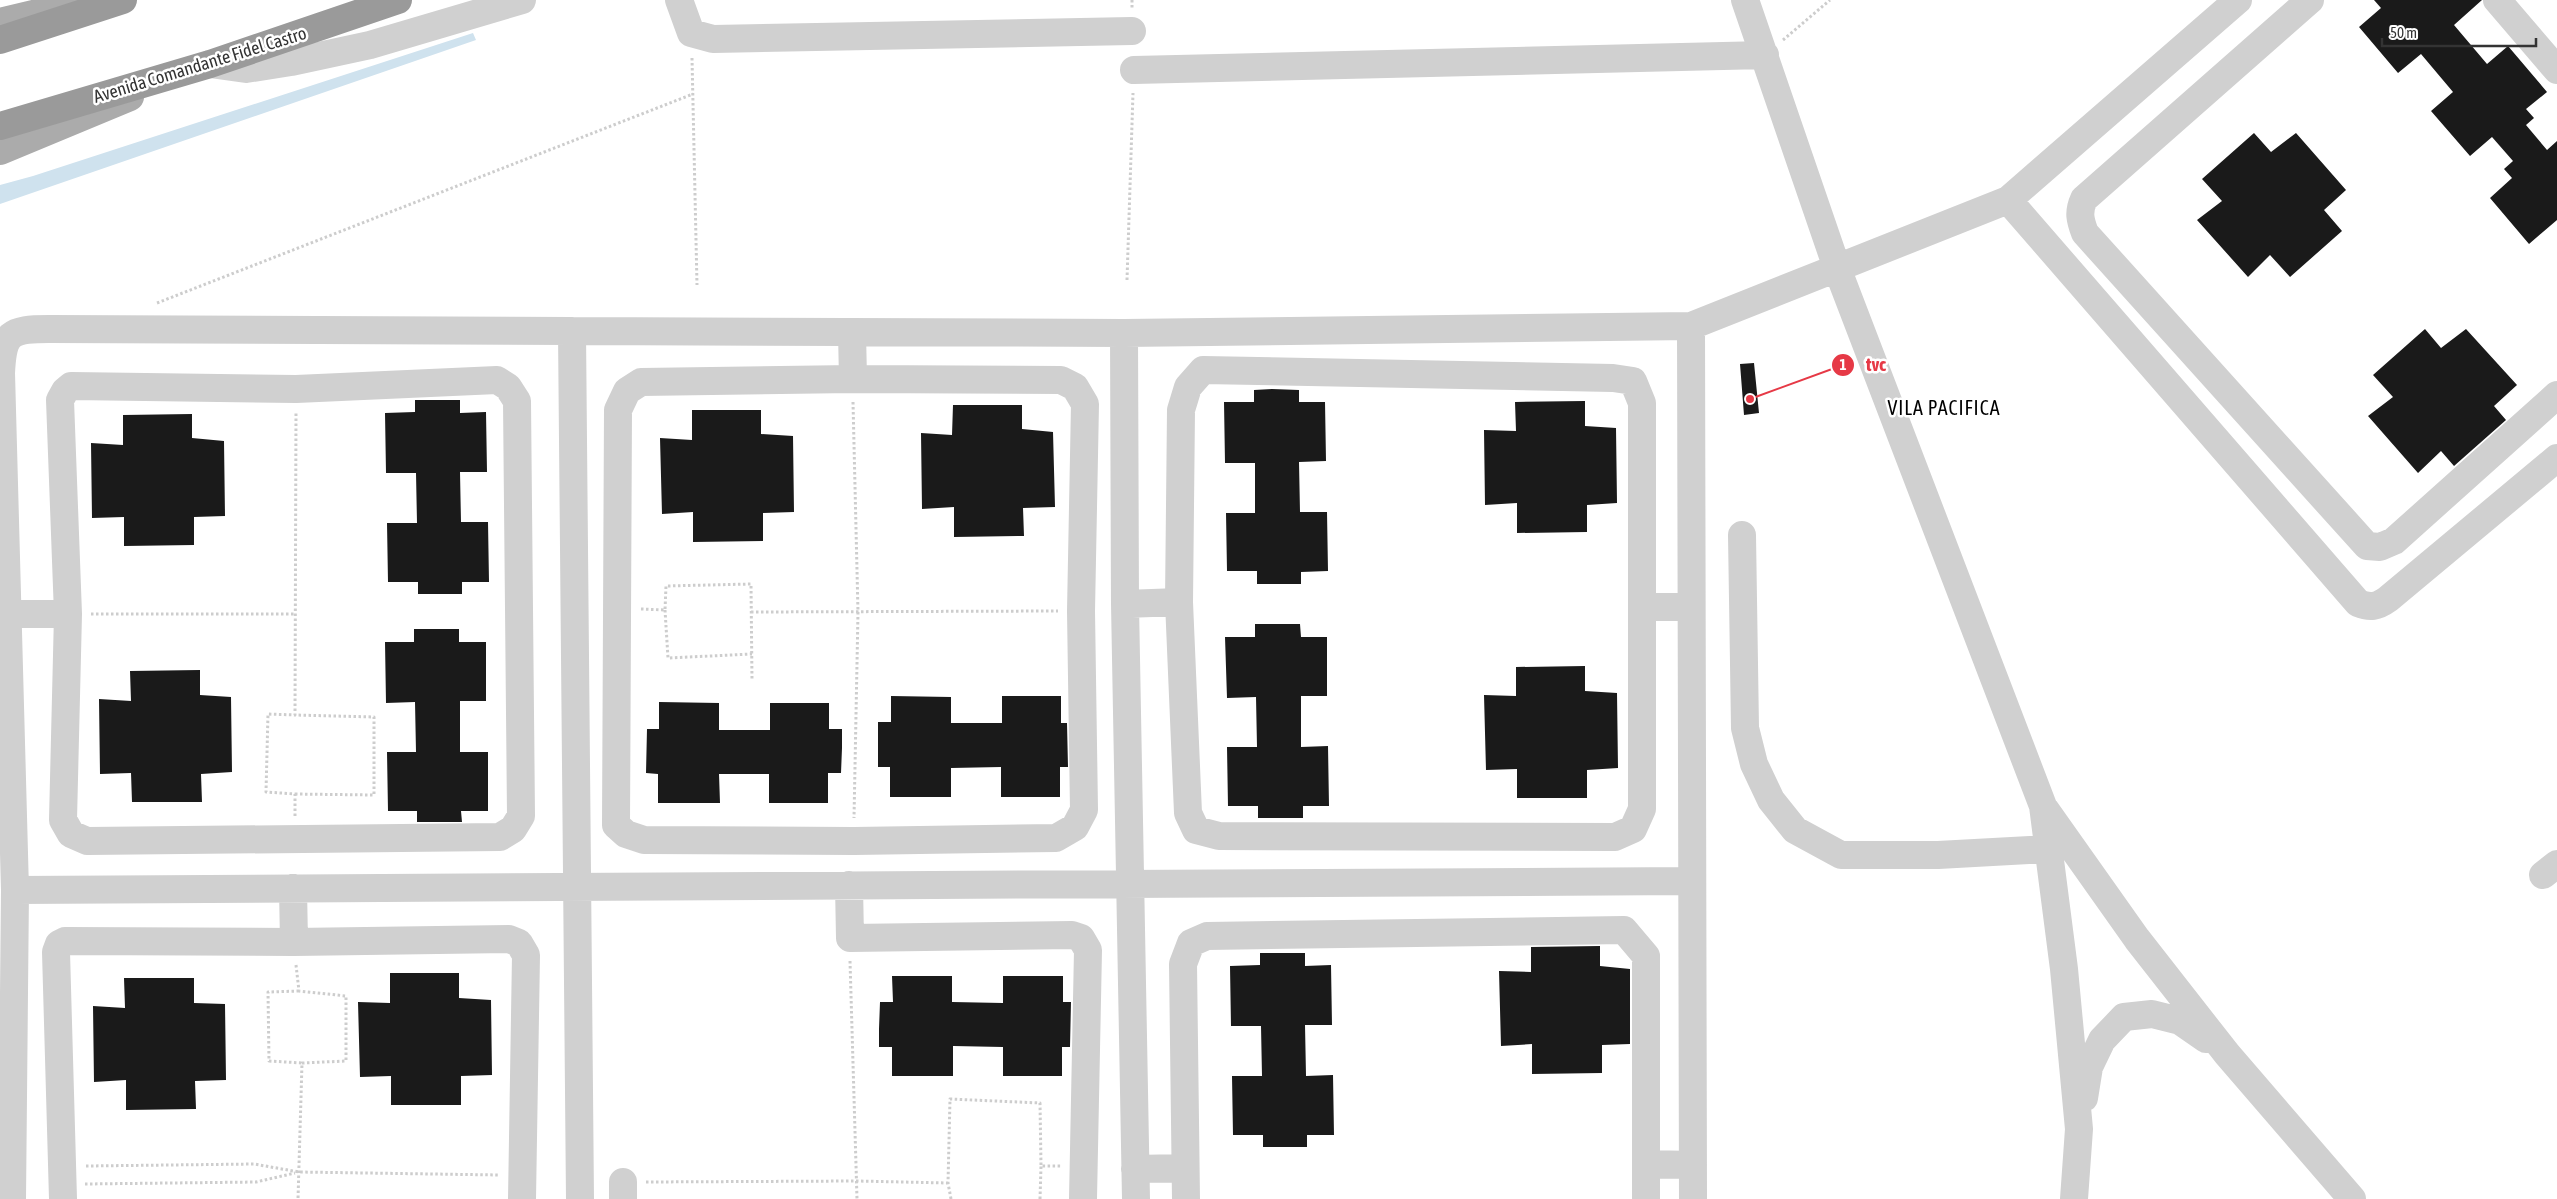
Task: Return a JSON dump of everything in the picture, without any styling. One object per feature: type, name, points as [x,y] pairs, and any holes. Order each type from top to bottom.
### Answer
[{"type":"highway","points":[[0,40],[123,0]]},
{"type":"highway","name":"Avenida Comandante Fidel Castro","points":[[0,126],[210,64],[398,0]]},
{"type":"main road","points":[[0,22],[93,0]]},
{"type":"main road","points":[[0,151],[210,64]]},
{"type":"street","points":[[210,64],[246,69],[370,46],[522,0]]},
{"type":"street","points":[[679,0],[691,33],[713,39],[1132,31]]},
{"type":"street","points":[[1744,0],[1765,55],[1837,268],[2043,806],[2064,969],[2079,1129]]},
{"type":"street","points":[[12,1199],[15,890],[5,719],[8,614],[2,360],[3,346],[8,337],[18,332],[34,329],[1124,333],[1691,326],[2008,200],[2238,0]]},
{"type":"street","points":[[2310,0],[2084,199],[2080,208],[2080,218],[2085,232],[2219,380],[2355,535],[2367,546],[2380,547],[2394,541],[2557,395]]},
{"type":"street","points":[[2497,0],[2557,70]]},
{"type":"street","points":[[1134,70],[1765,55]]},
{"type":"street","points":[[2008,200],[2358,602],[2369,607],[2379,606],[2557,458]]},
{"type":"street","points":[[1691,326],[1693,1199]]},
{"type":"street","points":[[572,331],[580,1199]]},
{"type":"street","points":[[852,332],[853,379]]},
{"type":"street","points":[[1124,333],[1125,604],[1136,1199]]},
{"type":"street","points":[[1203,370],[1613,378],[1633,381],[1642,403],[1642,607],[1642,809],[1633,829],[1615,837],[1219,836],[1196,830],[1188,813],[1180,602],[1181,410],[1188,387],[1203,370]]},
{"type":"street","points":[[853,379],[1062,380],[1075,387],[1085,404],[1081,611],[1084,810],[1075,827],[1056,838],[854,841],[644,840],[626,834],[616,825],[618,410],[627,391],[641,382],[853,379]]},
{"type":"street","points":[[497,380],[508,387],[517,401],[521,816],[514,829],[500,837],[86,841],[71,834],[63,820],[68,614],[60,400],[65,391],[71,386],[296,389],[497,380]]},
{"type":"street","points":[[2188,408],[2219,380]]},
{"type":"street","points":[[1742,535],[1745,728],[1754,764],[1771,800],[1795,830],[1842,855],[1938,855],[2048,849]]},
{"type":"street","points":[[1125,604],[1180,602]]},
{"type":"street","points":[[1642,607],[1691,607]]},
{"type":"street","points":[[8,614],[68,614]]},
{"type":"street","points":[[2043,806],[2137,938],[2227,1054],[2352,1199]]},
{"type":"street","points":[[15,890],[1691,881]]},
{"type":"street","points":[[849,885],[850,938],[1072,936],[1081,938],[1088,950],[1083,1199]]},
{"type":"street","points":[[293,888],[294,942]]},
{"type":"street","points":[[1186,1199],[1182,964],[1191,944],[1207,936],[1624,930],[1646,956],[1646,1199]]},
{"type":"street","points":[[62,1183],[56,952],[59,944],[65,941],[294,942],[509,939],[519,943],[526,955],[522,1187]]},
{"type":"street","points":[[2074,1199],[2079,1129],[2089,1067],[2102,1040],[2124,1018],[2152,1014],[2180,1021],[2227,1054]]},
{"type":"street","points":[[1646,1164],[1693,1165]]},
{"type":"street","points":[[1135,1169],[1184,1168]]},
{"type":"path","points":[[1132,0],[1132,31]]},
{"type":"path","points":[[1765,55],[1830,0]]},
{"type":"path","points":[[691,33],[697,285]]},
{"type":"path","points":[[1128,280],[1134,70]]},
{"type":"path","points":[[157,303],[693,94]]},
{"type":"path","points":[[853,379],[858,612],[854,841]]},
{"type":"path","points":[[296,389],[296,714]]},
{"type":"path","points":[[752,654],[668,658],[665,610],[666,586],[751,584],[751,612],[752,654],[752,680]]},
{"type":"path","points":[[618,609],[665,610]]},
{"type":"path","points":[[751,612],[1081,611]]},
{"type":"path","points":[[68,614],[296,614]]},
{"type":"path","points":[[268,714],[296,714],[374,717],[374,796],[266,792],[268,714]]},
{"type":"path","points":[[294,838],[295,794]]},
{"type":"path","points":[[850,938],[857,1199]]},
{"type":"path","points":[[294,942],[299,991]]},
{"type":"path","points":[[299,991],[346,996],[346,1061],[302,1063],[269,1060],[268,992],[299,991]]},
{"type":"path","points":[[298,1199],[302,1063]]},
{"type":"path","points":[[950,1199],[948,1183],[950,1099],[1040,1103],[1040,1199]]},
{"type":"path","points":[[62,1183],[254,1164],[299,1172],[522,1187]]},
{"type":"path","points":[[1040,1166],[1083,1165]]},
{"type":"path","points":[[62,1183],[256,1182],[299,1172]]},
{"type":"path","points":[[623,1190],[857,1181],[948,1183]]},
{"type":"water","points":[[473,33],[476,40],[0,204],[0,185],[33,176]]},
{"type":"building","points":[[2374,0],[2482,0],[2454,25],[2487,64],[2508,46],[2547,92],[2526,109],[2534,118],[2526,125],[2547,150],[2557,141],[2557,220],[2529,244],[2490,198],[2512,178],[2504,169],[2513,161],[2492,137],[2470,156],[2431,111],[2453,92],[2421,54],[2398,73],[2359,27],[2381,8]]},
{"type":"building","points":[[2254,133],[2271,152],[2296,133],[2346,190],[2324,210],[2342,231],[2290,277],[2270,255],[2248,277],[2197,220],[2222,201],[2202,179]]},
{"type":"building","points":[[2425,329],[2441,348],[2466,329],[2517,385],[2494,406],[2506,420],[2454,466],[2441,451],[2418,473],[2368,416],[2393,397],[2373,375]]},
{"type":"building","points":[[1754,363],[1759,413],[1744,415],[1740,364]]},
{"type":"building","points":[[1254,390],[1299,390],[1299,402],[1325,402],[1326,461],[1299,462],[1300,512],[1327,512],[1328,571],[1301,572],[1301,584],[1257,584],[1257,571],[1227,571],[1226,513],[1255,513],[1255,463],[1225,463],[1224,402],[1254,402]]},
{"type":"building","points":[[415,400],[460,400],[460,413],[486,412],[487,472],[460,472],[461,522],[488,522],[489,582],[462,582],[462,594],[418,594],[418,582],[388,582],[387,523],[417,523],[416,473],[386,473],[385,413],[415,412]]},
{"type":"building","points":[[1585,401],[1585,426],[1616,428],[1617,503],[1587,505],[1587,532],[1517,533],[1517,503],[1485,505],[1484,430],[1516,431],[1515,402]]},
{"type":"building","points":[[953,405],[1022,405],[1022,429],[1053,432],[1055,507],[1023,508],[1024,536],[954,537],[954,507],[922,509],[921,433],[952,435]]},
{"type":"building","points":[[692,410],[761,410],[761,434],[793,436],[794,512],[763,513],[763,541],[693,542],[693,512],[662,514],[660,438],[692,440]]},
{"type":"building","points":[[192,414],[192,438],[224,441],[225,516],[194,517],[194,545],[124,546],[124,517],[92,518],[91,443],[123,445],[123,415]]},
{"type":"building","points":[[1255,624],[1300,624],[1301,637],[1327,637],[1327,696],[1301,696],[1301,747],[1328,746],[1329,806],[1303,806],[1303,818],[1258,818],[1258,806],[1228,806],[1227,747],[1257,747],[1256,697],[1227,698],[1225,637],[1255,637]]},
{"type":"building","points":[[414,629],[459,629],[459,642],[486,642],[486,701],[460,701],[460,752],[488,752],[488,811],[461,811],[462,822],[417,822],[417,811],[388,811],[387,752],[416,752],[415,702],[386,703],[385,642],[414,642]]},
{"type":"building","points":[[1585,666],[1585,691],[1617,693],[1618,768],[1587,770],[1587,798],[1517,798],[1517,769],[1486,770],[1484,695],[1516,696],[1516,667]]},
{"type":"building","points":[[200,670],[200,695],[231,697],[232,772],[201,774],[202,802],[132,802],[131,773],[100,774],[99,699],[131,701],[130,671]]},
{"type":"building","points":[[891,696],[951,697],[951,723],[1002,723],[1002,696],[1061,696],[1061,723],[1067,723],[1068,767],[1060,767],[1060,797],[1001,797],[1001,767],[951,768],[951,797],[890,797],[890,767],[878,767],[878,722],[891,722]]},
{"type":"building","points":[[659,702],[719,703],[719,730],[770,730],[770,703],[829,703],[829,729],[842,729],[842,748],[841,773],[828,773],[828,803],[769,803],[769,774],[719,774],[720,803],[658,803],[658,774],[646,773],[647,729],[659,729]]},
{"type":"building","points":[[1600,946],[1600,966],[1630,969],[1630,1044],[1602,1045],[1602,1073],[1532,1074],[1532,1044],[1501,1046],[1499,971],[1531,972],[1531,947]]},
{"type":"building","points":[[1260,953],[1305,953],[1305,966],[1331,965],[1332,1025],[1305,1025],[1306,1076],[1333,1075],[1334,1135],[1307,1135],[1307,1147],[1263,1147],[1263,1135],[1233,1135],[1232,1076],[1262,1076],[1261,1026],[1231,1026],[1230,966],[1260,965]]},
{"type":"building","points":[[390,973],[459,973],[459,998],[491,1000],[492,1075],[461,1076],[461,1105],[391,1105],[391,1076],[360,1077],[358,1002],[390,1003]]},
{"type":"building","points":[[892,976],[952,976],[952,1002],[1003,1003],[1003,976],[1063,976],[1063,1002],[1071,1002],[1070,1047],[1062,1047],[1062,1076],[1003,1076],[1003,1047],[953,1046],[953,1076],[892,1076],[892,1047],[879,1047],[879,1029],[880,1002],[893,1002]]},
{"type":"building","points":[[124,978],[194,978],[194,1003],[225,1004],[226,1080],[195,1081],[196,1109],[126,1110],[126,1080],[94,1082],[93,1006],[125,1008]]},
{"type":"place","name":"tvc","points":[[1750,399]]},
{"type":"district","name":"VILA PACIFICA","points":[[1944,408]]}]
